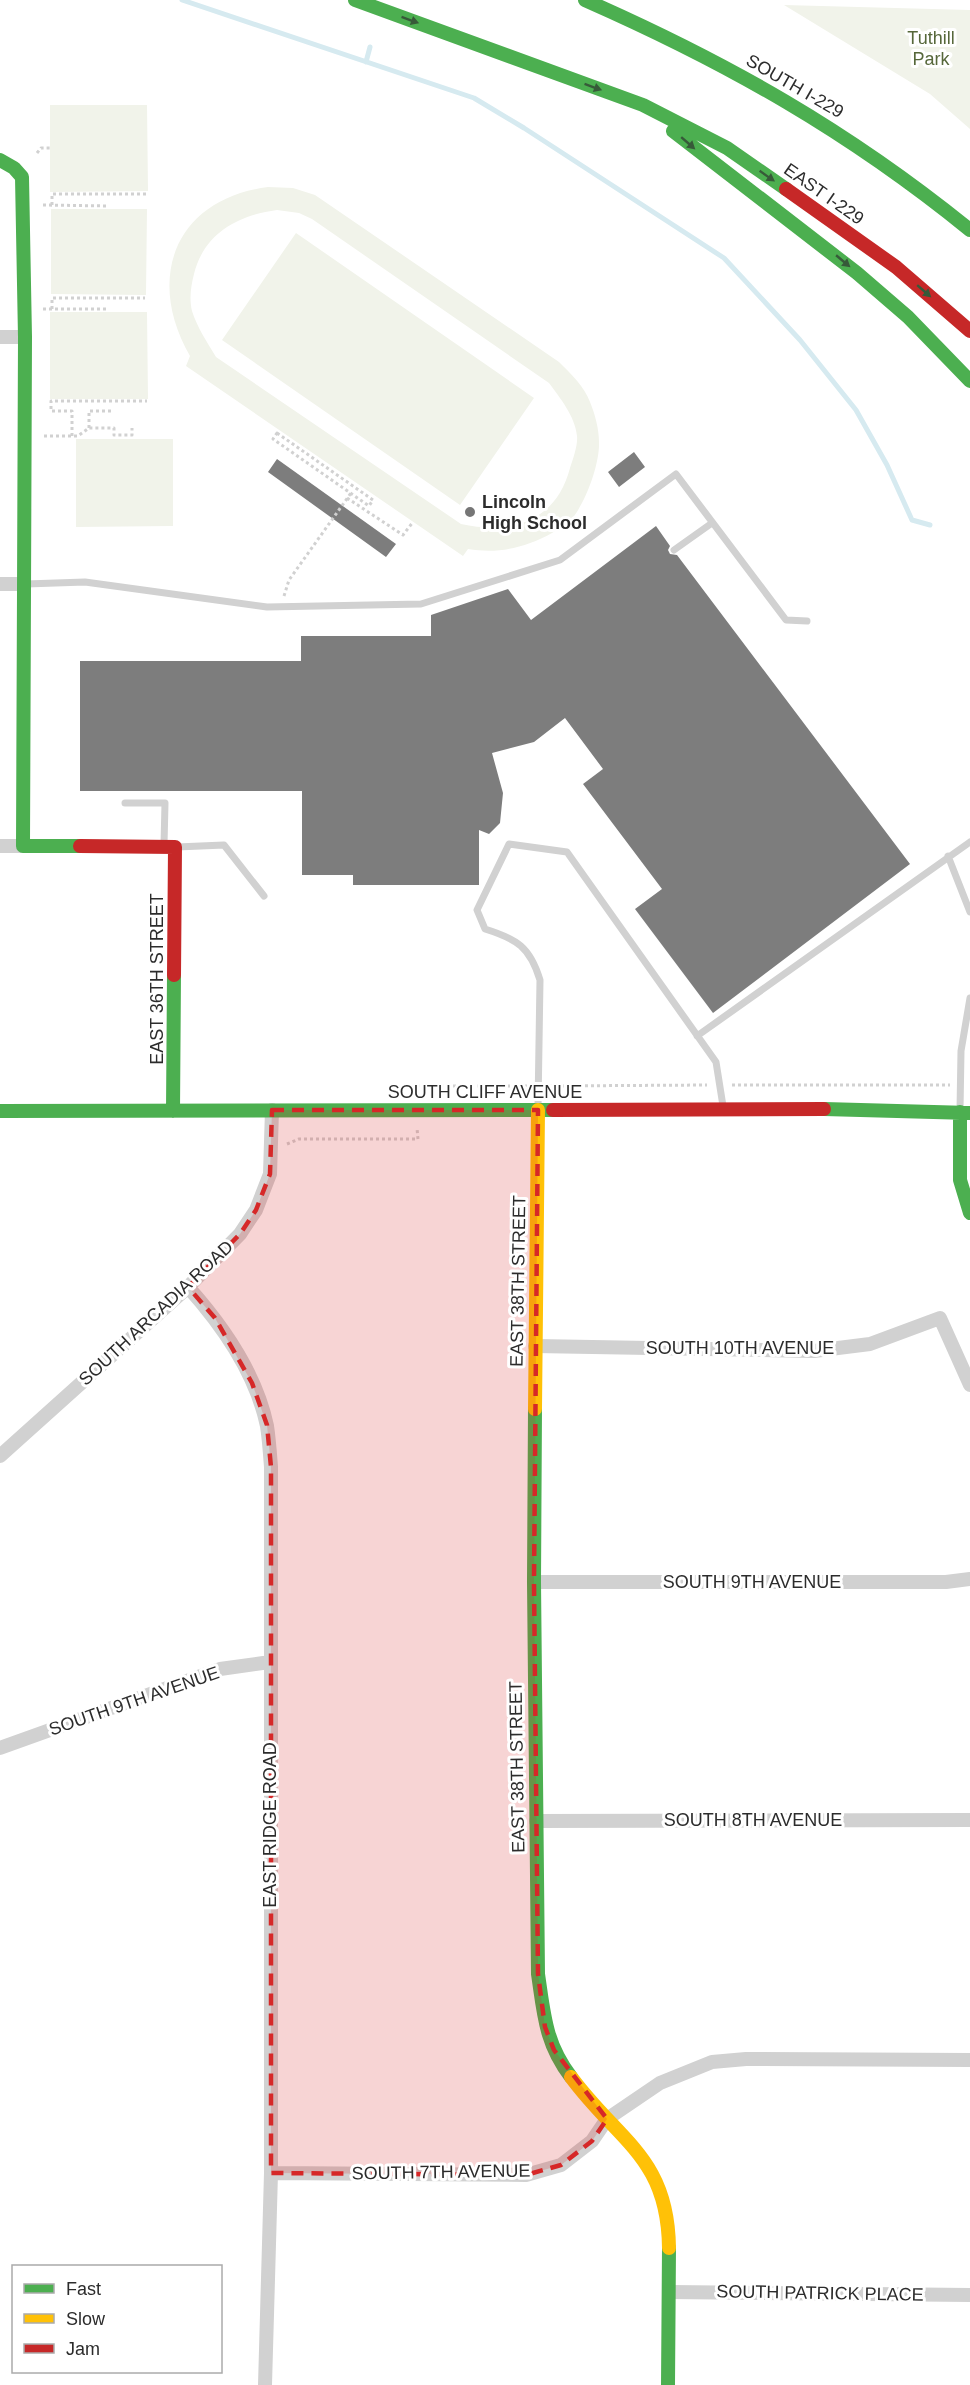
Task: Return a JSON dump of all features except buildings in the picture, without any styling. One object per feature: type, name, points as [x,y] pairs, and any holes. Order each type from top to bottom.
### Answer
[{"type":"main road","points":[[355,0],[643,105],[712,164],[843,261],[937,345],[970,381]]},
{"type":"main road","name":"SOUTH I-229","points":[[585,0],[695,51],[810,114],[909,181],[970,230]]},
{"type":"main road","name":"EAST I-229","points":[[643,105],[727,148],[896,267],[970,332]]},
{"type":"main road","points":[[0,160],[14,168],[22,177],[23,846],[170,847]]},
{"type":"main road","name":"EAST 36TH STREET","points":[[170,847],[173,1111]]},
{"type":"main road","name":"SOUTH CLIFF AVENUE","points":[[0,1111],[843,1109],[965,1113]]},
{"type":"main road","name":"EAST 38TH STREET","points":[[538,1110],[534,1582],[538,1974],[545,2027],[554,2050],[568,2073],[647,2163],[660,2187],[668,2227],[670,2292],[668,2385]]},
{"type":"main road","points":[[965,1113],[960,1180],[970,1213]]},
{"type":"street","points":[[0,337],[24,337]]},
{"type":"street","points":[[0,584],[24,584]]},
{"type":"street","points":[[0,846],[23,846]]},
{"type":"street","name":"SOUTH ARCADIA ROAD","points":[[0,1456],[188,1287],[240,1234],[256,1210],[270,1174],[272,1110]]},
{"type":"street","name":"EAST RIDGE ROAD","points":[[188,1287],[215,1318],[237,1352],[252,1383],[267,1425],[271,1467],[271,2173],[265,2385]]},
{"type":"street","name":"SOUTH 10TH AVENUE","points":[[535,1346],[814,1351],[870,1344],[940,1318],[970,1384]]},
{"type":"street","name":"SOUTH 9TH AVENUE","points":[[534,1582],[946,1582],[970,1579]]},
{"type":"street","name":"SOUTH 9TH AVENUE","points":[[0,1748],[220,1669],[270,1662]]},
{"type":"street","name":"SOUTH 8TH AVENUE","points":[[536,1821],[970,1820]]},
{"type":"street","name":"SOUTH 7TH AVENUE","points":[[271,2173],[526,2175],[561,2165],[592,2141],[607,2119],[660,2083],[712,2062],[746,2059],[970,2060]]},
{"type":"street","name":"SOUTH PATRICK PLACE","points":[[670,2292],[970,2295]]},
{"type":"lane","points":[[24,584],[85,582],[267,607],[421,604],[560,560],[676,474],[786,621],[807,621]]},
{"type":"lane","points":[[674,550],[712,523]]},
{"type":"lane","points":[[125,803],[165,803],[170,847],[224,845],[264,896]]},
{"type":"lane","points":[[697,1036],[970,842]]},
{"type":"lane","points":[[538,1110],[540,980],[534,961],[508,937],[485,929],[477,910],[509,844],[567,852],[716,1062],[723,1109]]},
{"type":"lane","points":[[948,856],[970,912]]},
{"type":"lane","points":[[965,1113],[960,1084],[961,1051],[970,998]]},
{"type":"path","points":[[37,153],[41,148],[50,148]]},
{"type":"path","points":[[52,205],[52,194],[147,194]]},
{"type":"path","points":[[43,205],[109,206]]},
{"type":"path","points":[[52,309],[52,298],[145,298]]},
{"type":"path","points":[[43,309],[108,309]]},
{"type":"path","points":[[72,436],[72,411],[51,411],[51,401],[147,401]]},
{"type":"path","points":[[89,428],[89,411],[111,411]]},
{"type":"path","points":[[44,436],[78,436],[89,428],[114,428],[114,435],[132,435],[132,428]]},
{"type":"path","points":[[277,433],[373,500],[369,506],[351,493],[273,439],[277,433]]},
{"type":"path","points":[[282,606],[289,580],[351,493]]},
{"type":"path","points":[[347,498],[404,535],[413,522]]},
{"type":"path","points":[[272,1140],[287,1145],[299,1139],[418,1139],[416,1086],[960,1084]]},
{"type":"highlighted area","points":[[272,1110],[538,1110],[534,1582],[538,1974],[545,2027],[554,2050],[607,2119],[592,2141],[561,2165],[526,2175],[271,2173],[271,1467],[267,1425],[252,1383],[215,1318],[188,1287],[240,1234],[256,1210],[270,1174]]},
{"type":"green space","name":"Tuthill Park","points":[[784,5],[970,10],[970,129],[930,94]]},
{"type":"green space","points":[[50,105],[147,105],[148,191],[50,192]]},
{"type":"green space","points":[[268,187],[293,188],[315,195],[559,362],[577,380],[587,396],[599,437],[597,462],[590,486],[580,507],[568,523],[542,538],[521,546],[490,551],[468,549],[463,556],[186,366],[190,356],[177,327],[170,298],[170,271],[177,247],[191,225],[210,207],[236,195]],"holes":[[[277,210],[299,213],[312,219],[549,383],[570,414],[576,429],[577,440],[563,486],[554,501],[543,512],[514,525],[479,527],[461,524],[216,357],[197,323],[191,301],[194,274],[206,247],[225,228],[249,216]]]},
{"type":"green space","points":[[51,209],[147,209],[146,295],[51,294]]},
{"type":"green space","points":[[296,233],[534,398],[460,505],[222,340]]},
{"type":"green space","points":[[50,312],[147,312],[148,399],[50,399]]},
{"type":"green space","points":[[76,439],[173,439],[173,526],[76,527]]},
{"type":"waterway","points":[[182,0],[474,98],[724,258],[800,340],[856,410],[887,465],[912,520],[930,525]]},
{"type":"waterway","points":[[366,62],[370,47]]},
{"type":"traffic: fast","points":[[355,0],[643,105],[727,148],[786,189]]},
{"type":"traffic: fast","points":[[585,0],[737,74],[832,130],[924,194],[970,230]]},
{"type":"traffic: fast","points":[[673,131],[857,273],[908,317],[970,381]]},
{"type":"traffic: fast","points":[[0,160],[14,168],[22,177],[25,337],[23,846],[80,846]]},
{"type":"traffic: fast","points":[[173,1111],[174,975]]},
{"type":"traffic: fast","points":[[824,1109],[970,1113]]},
{"type":"traffic: fast","points":[[0,1111],[553,1110]]},
{"type":"traffic: fast","points":[[960,1112],[960,1180],[970,1213]]},
{"type":"traffic: fast","points":[[535,1409],[534,1582],[538,1974],[547,2028],[556,2052],[571,2077]]},
{"type":"traffic: fast","points":[[668,2385],[669,2248]]},
{"type":"traffic: slow","points":[[535,1409],[538,1110]]},
{"type":"traffic: slow","points":[[571,2077],[638,2153],[650,2171],[660,2192],[666,2217],[669,2248]]},
{"type":"traffic: jam","points":[[786,189],[896,267],[970,331]]},
{"type":"traffic: jam","points":[[80,846],[175,847],[174,975]]},
{"type":"traffic: jam","points":[[553,1110],[824,1109]]},
{"type":"place","name":"Lincoln High School","points":[[470,512]]}]
